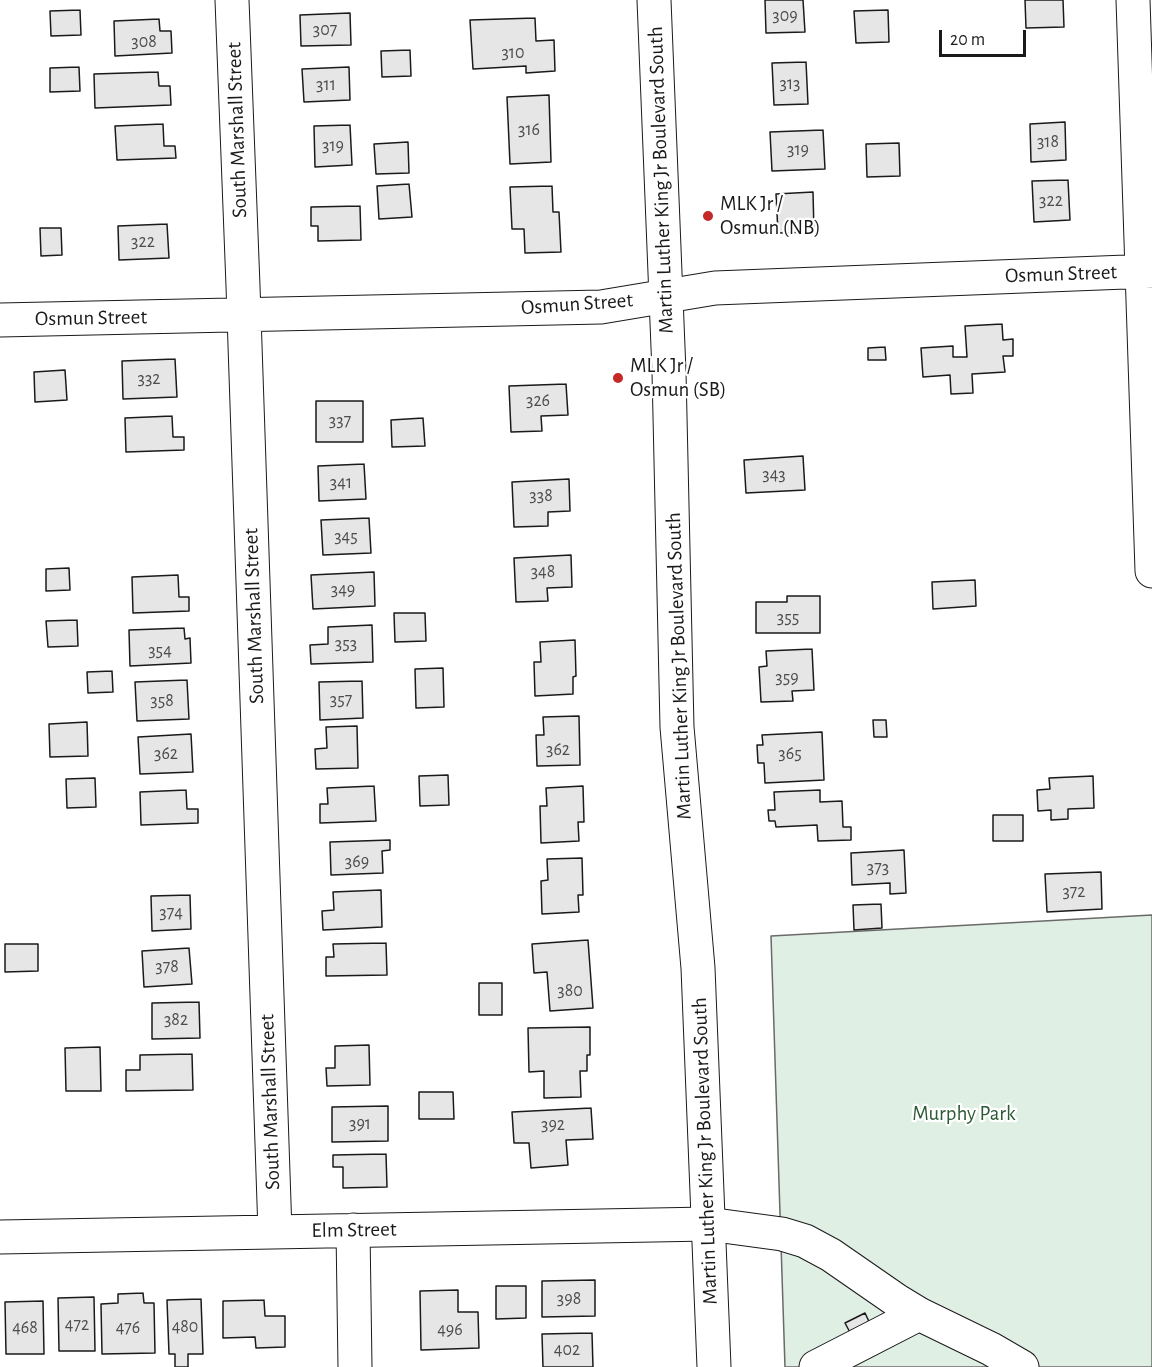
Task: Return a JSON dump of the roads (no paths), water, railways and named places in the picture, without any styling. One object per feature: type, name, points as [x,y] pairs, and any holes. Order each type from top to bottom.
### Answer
[{"type":"street","name":"South Marshall Street","points":[[232,0],[274,1232]]},
{"type":"street","name":"Martin Luther King Jr Boulevard South","points":[[654,0],[669,372],[677,728],[698,968],[714,1367]]},
{"type":"street","points":[[1133,0],[1147,271],[1152,571]]},
{"type":"street","name":"Osmun Street","points":[[0,320],[601,307],[715,288],[1147,271]]},
{"type":"street","name":"Elm Street","points":[[0,1237],[708,1224],[782,1234],[805,1241],[831,1255],[919,1314],[991,1349],[1022,1367]]},
{"type":"street","points":[[353,1230],[355,1367]]},
{"type":"street","points":[[816,1367],[919,1314]]},
{"type":"place","name":"MLK Jr / Osmun (NB)","points":[[708,216]]},
{"type":"place","name":"MLK Jr / Osmun (SB)","points":[[618,378]]},
{"type":"park label","name":"Murphy Park","points":[[964,1114]]}]
